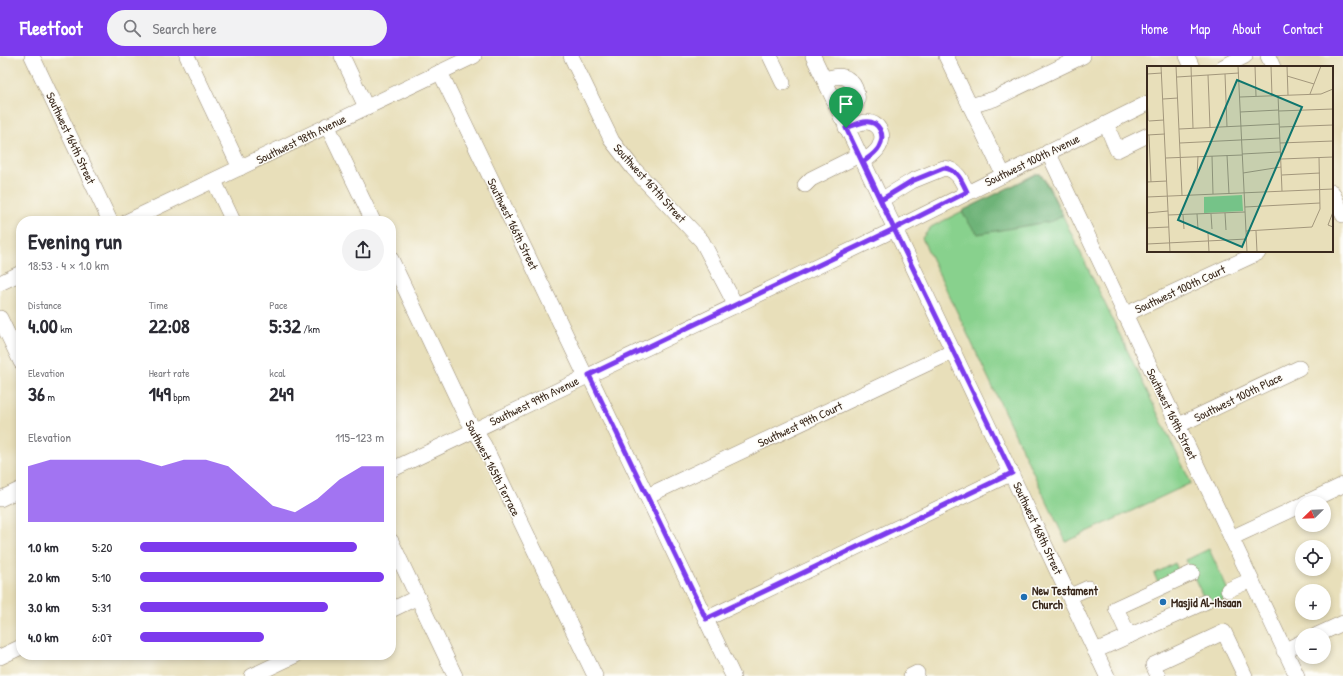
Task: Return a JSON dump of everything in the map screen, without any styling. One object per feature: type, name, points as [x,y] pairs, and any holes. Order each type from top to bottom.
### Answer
[{"type":"street","name":"Southwest 164th Street","points":[[32,56],[108,216]]},
{"type":"street","points":[[187,56],[240,168]]},
{"type":"street","points":[[342,56],[366,107]]},
{"type":"street","name":"Southwest 98th Avenue","points":[[139,216],[214,182],[240,168],[474,56]]},
{"type":"street","name":"Southwest 167th Street","points":[[571,56],[614,144],[633,168],[702,241],[736,306]]},
{"type":"street","points":[[770,56],[783,83]]},
{"type":"street","name":"Southwest 168th Street","points":[[813,56],[1107,676]]},
{"type":"street","points":[[946,56],[1003,174]]},
{"type":"street","points":[[970,106],[994,99],[1083,56]]},
{"type":"street","points":[[1187,56],[1192,66]]},
{"type":"street","points":[[1225,66],[1245,56]]},
{"type":"street","points":[[1268,56],[1273,66]]},
{"type":"street","name":"Southwest 166th Street","points":[[440,72],[733,676]]},
{"type":"street","points":[[824,79],[841,77],[849,79],[854,86],[858,100],[855,107],[844,122]]},
{"type":"street","name":"Southwest 100th Avenue","points":[[894,229],[1147,104]]},
{"type":"street","points":[[805,185],[815,176],[861,158],[879,148],[883,137],[881,130],[876,124],[871,122],[844,122]]},
{"type":"street","points":[[1106,124],[1117,150],[1147,135]]},
{"type":"street","points":[[327,126],[371,216]]},
{"type":"street","name":"Southwest 169th Street","points":[[1048,152],[1124,315],[1297,676]]},
{"type":"street","points":[[881,200],[912,181],[944,168],[949,168],[959,176],[967,192]]},
{"type":"street","points":[[214,182],[231,216]]},
{"type":"street","points":[[1333,194],[1343,215]]},
{"type":"street","name":"Southwest 99th Avenue","points":[[396,468],[894,229]]},
{"type":"street","name":"Southwest 100th Court","points":[[1124,315],[1258,253]]},
{"type":"street","name":"Southwest 165th Terrace","points":[[396,270],[466,417],[484,445],[595,676]]},
{"type":"street","points":[[0,283],[16,275]]},
{"type":"street","points":[[0,318],[5,341],[16,355]]},
{"type":"street","name":"Southwest 99th Court","points":[[647,496],[954,351]]},
{"type":"street","name":"Southwest 100th Place","points":[[1177,426],[1299,368]]},
{"type":"street","points":[[706,619],[1012,473]]},
{"type":"street","points":[[1320,496],[1343,485]]},
{"type":"street","points":[[0,499],[16,491]]},
{"type":"street","points":[[1231,538],[1295,508]]},
{"type":"street","points":[[396,551],[455,676]]},
{"type":"street","points":[[1130,636],[1116,608],[1192,573]]},
{"type":"street","points":[[1228,590],[1251,580]]},
{"type":"street","points":[[1070,596],[1088,588]]},
{"type":"street","points":[[396,608],[418,597]]},
{"type":"street","points":[[1095,651],[1205,602]]},
{"type":"street","points":[[1331,629],[1343,623]]},
{"type":"street","points":[[1158,676],[1153,665],[1224,632],[1245,676]]},
{"type":"street","points":[[1284,651],[1295,646]]},
{"type":"street","points":[[0,657],[16,649]]},
{"type":"street","points":[[252,676],[286,660]]},
{"type":"green space","points":[[1036,174],[1041,174],[1049,187],[1191,483],[1066,542],[922,238],[931,227]]},
{"type":"green space","points":[[1036,174],[1041,174],[1063,215],[1053,221],[978,234],[968,222],[962,211]]},
{"type":"green space","points":[[1209,549],[1231,597],[1208,607],[1186,560]]},
{"type":"green space","points":[[1175,563],[1180,574],[1159,584],[1154,574]]},
{"type":"place","name":"New Testament Church","points":[[1024,597]]},
{"type":"place","name":"Masjid Al-Ihsaan","points":[[1163,602]]},
{"type":"route","points":[[846,128],[864,122],[871,122],[876,124],[881,130],[883,137],[879,148],[863,162],[881,200],[912,181],[944,168],[949,168],[959,176],[967,192],[894,229],[1012,473],[706,619],[589,375],[736,306],[894,229],[846,128]]}]
